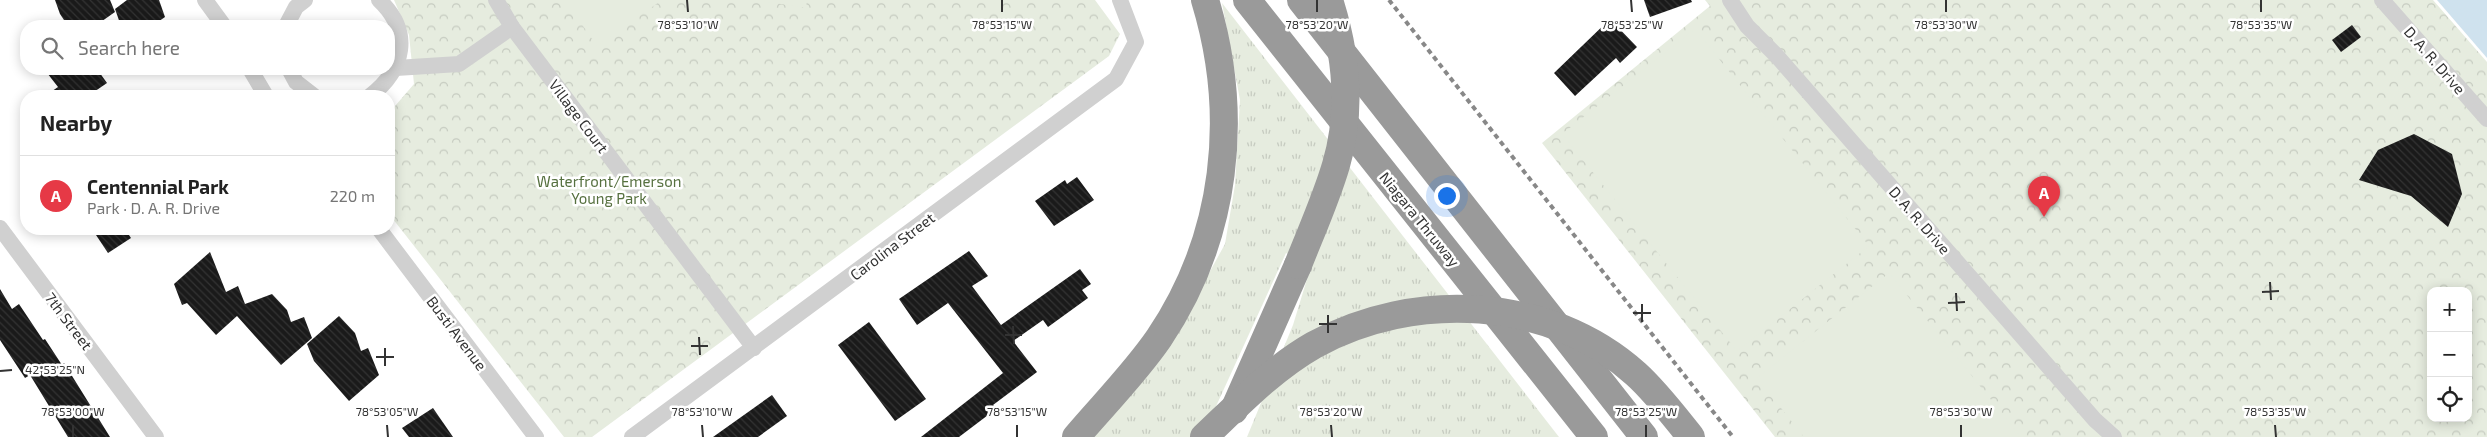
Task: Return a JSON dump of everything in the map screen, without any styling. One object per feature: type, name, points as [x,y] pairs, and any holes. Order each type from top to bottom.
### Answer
[{"type":"highway","points":[[1076,437],[1158,339],[1185,292],[1199,262],[1209,231],[1221,170],[1225,114],[1218,48],[1205,0]]},
{"type":"highway","name":"Niagara Thruway","points":[[1247,0],[1594,437]]},
{"type":"highway","points":[[1301,0],[1644,437]]},
{"type":"highway","points":[[1222,437],[1298,265],[1327,193],[1343,136],[1345,77],[1341,48],[1329,0]]},
{"type":"highway","points":[[1204,437],[1260,383],[1314,346],[1346,330],[1381,318],[1422,310],[1458,307],[1478,308],[1523,316],[1566,331],[1595,345],[1636,374],[1690,437]]},
{"type":"street","points":[[205,0],[220,20]]},
{"type":"street","points":[[289,20],[296,7],[305,0]]},
{"type":"street","points":[[380,0],[393,15],[395,20]]},
{"type":"street","name":"Village Court","points":[[496,0],[512,27],[754,348]]},
{"type":"street","name":"Carolina Street","points":[[632,437],[1116,79],[1136,42],[1120,0]]},
{"type":"street","name":"D. A. R. Drive","points":[[1730,0],[1747,26],[1776,55],[2095,420],[2114,437]]},
{"type":"street","name":"D. A. R. Drive","points":[[2382,0],[2487,119]]},
{"type":"street","points":[[395,21],[399,32],[401,50],[396,68],[459,64],[512,27]]},
{"type":"street","points":[[254,75],[262,90]]},
{"type":"street","points":[[292,75],[296,82],[306,90]]},
{"type":"street","points":[[378,90],[385,85],[391,75]]},
{"type":"street","name":"7th Street","points":[[0,228],[156,437]]},
{"type":"street","name":"Busti Avenue","points":[[384,235],[536,437]]},
{"type":"green space","name":"Waterfront/Emerson Young Park","points":[[394,0],[1095,0],[1120,34],[1109,56],[592,437],[564,437],[395,222],[395,106],[414,84],[409,35]]},
{"type":"green space","points":[[576,0],[662,0],[597,46],[569,6]]},
{"type":"green space","points":[[756,0],[807,0],[806,8]]},
{"type":"green space","points":[[1705,0],[2433,0],[2487,62],[2487,437],[1775,437],[1542,143],[1710,6]]},
{"type":"green space","points":[[1222,3],[1559,437],[1247,437],[1293,325],[1311,266],[1286,253],[1202,437],[1092,437],[1181,324],[1225,244],[1235,185],[1240,100]]},
{"type":"green space","points":[[1695,29],[1869,246],[1737,351],[1562,134]]},
{"type":"green space","points":[[1889,273],[2021,437],[1804,437],[1757,378]]},
{"type":"water","points":[[2437,0],[2487,0],[2487,58]]},
{"type":"building","points":[[55,0],[110,0],[115,12],[104,20],[64,20]]},
{"type":"building","points":[[127,0],[159,0],[165,17],[161,20],[119,20],[115,9]]},
{"type":"building","points":[[1644,0],[1691,0],[1692,2],[1650,17]]},
{"type":"building","points":[[1610,19],[1637,47],[1620,63],[1616,58],[1575,96],[1554,73]]},
{"type":"building","points":[[2352,25],[2361,37],[2341,52],[2332,40]]},
{"type":"building","points":[[49,75],[101,75],[107,83],[97,90],[54,90],[58,87]]},
{"type":"building","points":[[2414,134],[2452,154],[2462,194],[2448,227],[2411,196],[2359,180],[2378,150]]},
{"type":"building","points":[[1077,177],[1094,200],[1054,226],[1035,201],[1065,180],[1067,184]]},
{"type":"building","points":[[96,235],[129,235],[131,238],[108,253]]},
{"type":"building","points":[[969,251],[988,276],[972,286],[1001,325],[1080,269],[1091,284],[1082,290],[1088,298],[1048,327],[1043,320],[1013,341],[1037,372],[993,405],[996,409],[959,437],[921,437],[1003,373],[948,303],[917,325],[899,299]]},
{"type":"building","points":[[210,252],[226,292],[238,286],[245,304],[272,294],[287,310],[291,322],[304,317],[312,338],[281,365],[237,316],[216,335],[187,303],[182,305],[174,284]]},
{"type":"building","points":[[0,289],[12,309],[19,304],[62,365],[64,363],[110,437],[68,437],[30,375],[25,378],[0,340]]},
{"type":"building","points":[[339,316],[355,333],[361,351],[368,348],[379,375],[349,401],[314,361],[307,344]]},
{"type":"building","points":[[869,322],[926,399],[895,421],[838,345]]},
{"type":"building","points":[[772,395],[787,416],[758,437],[713,437]]},
{"type":"building","points":[[433,408],[453,437],[409,437],[402,428]]},
{"type":"railway","points":[[1389,0],[1733,437]]},
{"type":"place","name":"Centennial Park","points":[[2044,217]]}]
